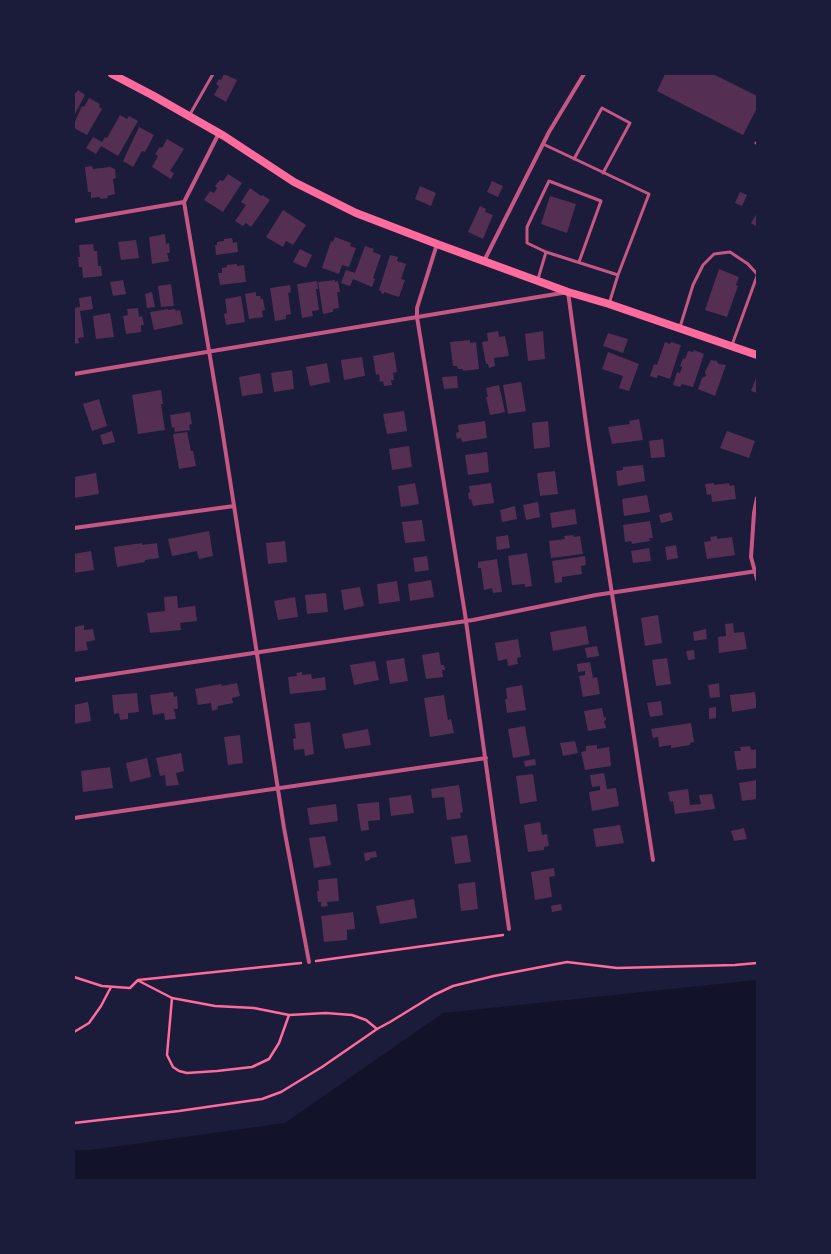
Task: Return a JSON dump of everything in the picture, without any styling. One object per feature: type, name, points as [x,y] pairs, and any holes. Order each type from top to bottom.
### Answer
[{"type":"main road","points":[[112,74],[219,133],[294,182],[356,213],[568,292],[609,304],[732,345],[757,355]]},
{"type":"street","points":[[484,261],[543,144],[584,74]]},
{"type":"street","points":[[219,133],[184,202],[234,506],[278,788],[309,962]]},
{"type":"street","points":[[74,221],[184,202]]},
{"type":"street","points":[[437,244],[416,308],[466,621],[509,929]]},
{"type":"street","points":[[74,374],[568,292],[588,438],[653,860]]},
{"type":"street","points":[[757,498],[754,513],[751,557],[757,579]]},
{"type":"street","points":[[74,528],[234,506]]},
{"type":"street","points":[[74,680],[466,621],[612,593],[756,571]]},
{"type":"street","points":[[74,818],[486,758]]},
{"type":"lane","points":[[189,116],[213,74]]},
{"type":"lane","points":[[574,159],[602,108],[630,123],[603,173]]},
{"type":"lane","points":[[543,144],[649,194],[618,275],[609,304]]},
{"type":"lane","points":[[579,262],[601,201],[549,181],[527,227],[527,243],[546,252],[618,275]]},
{"type":"lane","points":[[538,280],[546,252]]},
{"type":"lane","points":[[680,328],[693,285],[703,265],[714,254],[730,252],[748,264],[757,275],[732,345]]},
{"type":"path","points":[[74,977],[102,986],[130,988],[138,980],[309,962],[491,937],[504,935],[509,929]]},
{"type":"path","points":[[74,1122],[179,1111],[262,1099],[281,1092],[322,1067],[377,1029],[434,995],[453,986],[494,976],[567,962],[617,968],[735,965],[757,963]]},
{"type":"path","points":[[138,980],[172,998],[214,1006],[254,1008],[289,1015],[326,1013],[352,1015],[366,1020],[377,1029]]},
{"type":"path","points":[[74,1032],[89,1023],[102,1006],[111,986]]},
{"type":"path","points":[[172,998],[167,1054],[173,1067],[179,1071],[217,1071],[252,1067],[269,1059],[279,1043],[289,1015]]},
{"type":"shaded area","points":[[757,980],[757,1180],[74,1180],[74,1150],[91,1150],[285,1123],[443,1013]]},
{"type":"building","points":[[224,74],[237,80],[226,102],[214,95],[219,86],[216,84],[219,79],[221,80]]},
{"type":"building","points":[[665,74],[713,74],[757,96],[757,108],[743,135],[657,91]]},
{"type":"building","points":[[78,90],[85,95],[74,116],[74,92],[76,93]]},
{"type":"building","points":[[89,98],[100,104],[99,107],[102,109],[87,135],[74,128],[74,124],[82,106],[84,107]]},
{"type":"building","points":[[120,115],[127,119],[129,116],[138,121],[118,156],[101,146],[96,154],[86,148],[93,137],[102,142],[105,137],[107,138]]},
{"type":"building","points":[[139,127],[154,135],[145,152],[142,151],[133,167],[123,161]]},
{"type":"building","points":[[167,139],[184,149],[170,171],[174,173],[171,179],[152,167],[158,156],[155,154],[160,147],[162,148]]},
{"type":"building","points":[[92,166],[93,169],[110,167],[115,169],[116,178],[113,179],[115,194],[107,196],[108,198],[91,198],[91,192],[88,192],[85,167]]},
{"type":"building","points":[[228,174],[242,183],[223,212],[204,200],[210,191],[214,193],[217,188],[215,186],[220,180],[223,181]]},
{"type":"building","points":[[492,181],[503,186],[498,197],[487,192]]},
{"type":"building","points":[[420,186],[436,193],[431,206],[415,199]]},
{"type":"building","points":[[250,188],[261,196],[263,195],[270,200],[251,227],[246,223],[243,226],[235,221],[246,205],[241,202]]},
{"type":"building","points":[[740,192],[747,195],[742,206],[735,203]]},
{"type":"building","points":[[550,196],[576,204],[567,233],[541,224]]},
{"type":"building","points":[[480,206],[486,209],[485,212],[493,215],[483,239],[468,232]]},
{"type":"building","points":[[283,210],[306,225],[293,245],[286,241],[283,247],[266,237]]},
{"type":"building","points":[[757,213],[757,227],[751,223]]},
{"type":"building","points":[[165,234],[166,244],[169,243],[170,253],[167,253],[169,261],[152,264],[149,237]]},
{"type":"building","points":[[335,237],[351,243],[350,246],[356,248],[349,267],[342,265],[339,274],[322,268],[331,241],[333,242]]},
{"type":"building","points":[[232,238],[233,243],[237,242],[238,252],[216,255],[215,245],[217,245],[217,242]]},
{"type":"building","points":[[136,240],[139,258],[121,260],[118,242]]},
{"type":"building","points":[[93,244],[94,251],[97,251],[98,266],[101,266],[102,276],[83,278],[82,267],[79,267],[79,245]]},
{"type":"building","points":[[365,246],[374,249],[373,252],[381,255],[373,278],[375,279],[372,287],[353,279],[350,286],[341,283],[346,270],[355,273]]},
{"type":"building","points":[[300,249],[312,255],[306,268],[293,262]]},
{"type":"building","points":[[390,255],[398,257],[397,261],[406,264],[401,279],[405,280],[399,297],[384,292],[384,294],[381,293],[379,290]]},
{"type":"building","points":[[237,264],[237,266],[244,265],[246,282],[220,285],[218,273],[222,273],[222,268],[227,267],[227,265]]},
{"type":"building","points":[[719,269],[739,277],[736,285],[738,286],[727,317],[705,310]]},
{"type":"building","points":[[123,280],[126,294],[113,296],[110,282]]},
{"type":"building","points":[[335,280],[335,282],[338,281],[340,292],[337,292],[339,308],[333,309],[333,312],[323,314],[318,282]]},
{"type":"building","points":[[317,281],[318,289],[316,289],[319,310],[312,311],[313,316],[302,318],[297,284]]},
{"type":"building","points":[[171,284],[174,306],[161,307],[158,286]]},
{"type":"building","points":[[290,285],[291,292],[288,293],[291,314],[286,315],[286,319],[275,321],[270,288]]},
{"type":"building","points":[[152,292],[155,307],[147,308],[145,294]]},
{"type":"building","points":[[256,292],[256,296],[260,296],[261,299],[263,299],[265,310],[262,311],[263,317],[249,319],[245,294]]},
{"type":"building","points":[[91,296],[93,309],[80,311],[84,337],[78,338],[79,343],[74,344],[74,308],[80,307],[79,298]]},
{"type":"building","points":[[241,296],[245,322],[226,325],[224,314],[227,313],[225,299]]},
{"type":"building","points":[[138,308],[139,317],[142,316],[144,325],[141,325],[141,332],[126,334],[123,316],[128,315],[127,309]]},
{"type":"building","points":[[175,309],[176,311],[180,310],[183,324],[154,330],[150,312]]},
{"type":"building","points":[[110,313],[114,337],[96,339],[93,316]]},
{"type":"building","points":[[498,331],[499,337],[505,336],[509,356],[494,358],[495,366],[489,368],[488,364],[486,364],[482,342],[488,341],[487,333]]},
{"type":"building","points":[[543,331],[545,359],[528,361],[525,334]]},
{"type":"building","points":[[608,333],[628,339],[623,353],[603,346]]},
{"type":"building","points":[[470,340],[470,343],[476,342],[479,369],[463,371],[463,369],[458,369],[457,366],[453,366],[450,342]]},
{"type":"building","points":[[665,342],[681,345],[670,379],[658,375],[657,378],[650,376],[654,364],[657,365]]},
{"type":"building","points":[[694,350],[704,354],[693,387],[682,384],[680,387],[673,385],[677,372],[680,373],[682,367],[680,366],[683,358],[685,359],[688,351],[693,352]]},
{"type":"building","points":[[394,352],[397,372],[393,373],[394,380],[391,380],[392,385],[384,386],[383,381],[380,382],[379,374],[376,375],[373,356]]},
{"type":"building","points":[[608,352],[639,364],[629,391],[619,388],[623,376],[602,369]]},
{"type":"building","points":[[362,357],[365,376],[344,380],[341,360]]},
{"type":"building","points":[[711,360],[717,361],[718,364],[726,365],[715,396],[698,389],[702,378],[706,376],[705,372]]},
{"type":"building","points":[[327,363],[330,382],[310,386],[306,367]]},
{"type":"building","points":[[292,370],[294,389],[274,392],[271,373]]},
{"type":"building","points":[[260,373],[263,393],[242,396],[239,377]]},
{"type":"building","points":[[757,375],[757,393],[751,391]]},
{"type":"building","points":[[457,376],[458,388],[444,389],[442,377]]},
{"type":"building","points":[[521,382],[526,411],[508,414],[503,385]]},
{"type":"building","points":[[499,385],[505,412],[490,415],[486,397],[488,397],[486,388]]},
{"type":"building","points":[[161,390],[163,404],[161,404],[165,430],[138,434],[132,395]]},
{"type":"building","points":[[99,399],[107,426],[92,431],[83,404]]},
{"type":"building","points":[[404,411],[407,431],[387,434],[383,414]]},
{"type":"building","points":[[190,412],[192,424],[189,425],[190,430],[175,432],[174,427],[172,428],[170,415]]},
{"type":"building","points":[[639,419],[643,440],[612,444],[608,427],[630,424],[629,421]]},
{"type":"building","points":[[485,421],[487,438],[462,442],[461,438],[457,439],[456,433],[459,432],[458,425]]},
{"type":"building","points":[[548,421],[550,447],[534,449],[532,423]]},
{"type":"building","points":[[112,431],[115,442],[103,445],[100,435]]},
{"type":"building","points":[[727,431],[755,441],[749,458],[720,448]]},
{"type":"building","points":[[187,432],[196,466],[179,469],[173,434]]},
{"type":"building","points":[[663,439],[665,457],[651,458],[649,441]]},
{"type":"building","points":[[409,446],[412,467],[392,470],[389,449]]},
{"type":"building","points":[[487,452],[489,472],[468,475],[465,455]]},
{"type":"building","points":[[643,465],[645,481],[618,486],[616,471],[623,470],[623,467]]},
{"type":"building","points":[[555,471],[558,494],[540,496],[537,473]]},
{"type":"building","points":[[96,473],[99,494],[74,498],[74,477]]},
{"type":"building","points":[[415,483],[419,504],[401,507],[398,486]]},
{"type":"building","points":[[491,483],[494,503],[473,506],[471,499],[469,500],[469,486]]},
{"type":"building","points":[[714,483],[714,485],[729,483],[730,486],[734,485],[736,499],[712,502],[711,494],[707,495],[705,484]]},
{"type":"building","points":[[647,495],[650,512],[624,516],[622,499]]},
{"type":"building","points":[[538,502],[540,517],[526,520],[523,505]]},
{"type":"building","points":[[515,506],[517,519],[502,522],[500,510]]},
{"type":"building","points":[[575,509],[577,524],[552,528],[550,513]]},
{"type":"building","points":[[671,512],[673,520],[661,523],[659,515]]},
{"type":"building","points":[[422,520],[425,541],[405,543],[402,522]]},
{"type":"building","points":[[650,521],[653,538],[649,538],[650,541],[632,544],[631,541],[625,542],[623,525]]},
{"type":"building","points":[[209,531],[213,556],[199,559],[197,551],[172,556],[168,539]]},
{"type":"building","points":[[508,535],[510,548],[497,550],[496,537]]},
{"type":"building","points":[[573,535],[574,537],[580,536],[583,554],[551,558],[549,541],[565,539],[564,536]]},
{"type":"building","points":[[717,536],[717,539],[732,537],[735,555],[707,559],[704,542],[711,541],[710,537]]},
{"type":"building","points":[[285,541],[287,562],[268,564],[266,543]]},
{"type":"building","points":[[142,543],[142,545],[157,543],[159,558],[117,567],[114,547]]},
{"type":"building","points":[[676,545],[678,558],[667,560],[665,547]]},
{"type":"building","points":[[649,548],[651,561],[633,563],[631,551]]},
{"type":"building","points":[[91,551],[94,570],[74,573],[74,554]]},
{"type":"building","points":[[527,553],[532,586],[525,587],[525,584],[512,585],[508,556]]},
{"type":"building","points":[[427,556],[429,570],[415,572],[413,558]]},
{"type":"building","points":[[585,556],[586,565],[581,566],[582,574],[562,577],[562,582],[555,583],[552,561]]},
{"type":"building","points":[[497,559],[502,592],[493,593],[492,588],[484,590],[481,568],[478,568],[478,562]]},
{"type":"building","points":[[431,580],[434,597],[410,601],[408,584]]},
{"type":"building","points":[[397,581],[400,601],[379,604],[377,584]]},
{"type":"building","points":[[360,587],[364,606],[344,610],[341,590]]},
{"type":"building","points":[[326,593],[328,612],[307,614],[305,595]]},
{"type":"building","points":[[177,596],[178,608],[195,606],[197,621],[180,623],[181,630],[150,633],[147,613],[165,611],[164,597]]},
{"type":"building","points":[[295,597],[298,617],[278,620],[274,601]]},
{"type":"building","points":[[658,615],[662,643],[645,646],[641,618]]},
{"type":"building","points":[[733,623],[734,633],[744,632],[747,649],[719,653],[718,637],[726,636],[725,624]]},
{"type":"building","points":[[84,625],[84,630],[93,629],[95,640],[86,642],[88,650],[74,652],[74,627]]},
{"type":"building","points":[[586,626],[589,644],[553,651],[550,632]]},
{"type":"building","points":[[706,629],[707,639],[694,641],[693,632]]},
{"type":"building","points":[[518,639],[521,657],[517,658],[518,664],[508,666],[507,659],[498,661],[495,643]]},
{"type":"building","points":[[597,646],[599,656],[587,658],[585,648]]},
{"type":"building","points":[[694,650],[695,659],[688,660],[686,651]]},
{"type":"building","points":[[439,652],[441,665],[444,665],[445,670],[442,670],[443,677],[426,679],[422,655]]},
{"type":"building","points":[[404,658],[408,681],[390,684],[386,661]]},
{"type":"building","points":[[667,658],[671,684],[656,686],[652,660]]},
{"type":"building","points":[[375,661],[379,680],[354,685],[350,665]]},
{"type":"building","points":[[590,662],[593,678],[597,677],[600,694],[583,697],[579,676],[585,675],[585,671],[578,672],[577,664]]},
{"type":"building","points":[[302,672],[302,675],[311,674],[312,679],[325,677],[326,690],[290,694],[288,677],[297,676],[296,673]]},
{"type":"building","points":[[237,683],[240,696],[232,698],[233,703],[218,706],[218,709],[212,711],[211,703],[198,705],[195,689],[221,684],[222,686]]},
{"type":"building","points":[[719,683],[720,697],[710,698],[708,685]]},
{"type":"building","points":[[522,685],[526,710],[507,713],[505,699],[507,699],[506,688]]},
{"type":"building","points":[[173,692],[174,697],[177,696],[178,709],[174,709],[176,719],[165,720],[164,713],[153,715],[150,695]]},
{"type":"building","points":[[755,692],[757,708],[732,712],[730,695]]},
{"type":"building","points":[[137,693],[139,712],[128,713],[128,719],[120,720],[119,713],[114,714],[112,695]]},
{"type":"building","points":[[444,695],[448,720],[451,719],[454,733],[430,737],[424,698]]},
{"type":"building","points":[[661,701],[663,715],[650,717],[647,703]]},
{"type":"building","points":[[88,702],[91,721],[74,724],[74,705]]},
{"type":"building","points":[[716,707],[716,718],[709,719],[709,708]]},
{"type":"building","points":[[602,708],[604,718],[606,717],[606,720],[604,721],[606,728],[588,731],[584,711]]},
{"type":"building","points":[[310,722],[314,754],[305,756],[304,749],[294,750],[293,739],[296,738],[294,724]]},
{"type":"building","points":[[691,723],[694,742],[690,743],[690,745],[671,748],[671,745],[659,747],[658,737],[653,738],[651,729]]},
{"type":"building","points":[[525,726],[530,755],[513,758],[508,729]]},
{"type":"building","points":[[368,729],[371,745],[345,749],[342,734]]},
{"type":"building","points":[[240,735],[243,763],[228,765],[224,737]]},
{"type":"building","points":[[575,741],[578,753],[563,756],[560,743]]},
{"type":"building","points":[[597,745],[597,749],[609,747],[611,766],[585,770],[581,752],[586,751],[586,746]]},
{"type":"building","points":[[750,746],[751,750],[757,749],[757,768],[737,770],[734,751],[741,751],[740,747]]},
{"type":"building","points":[[181,753],[184,771],[176,773],[179,785],[166,786],[165,775],[160,776],[156,758]]},
{"type":"building","points":[[147,758],[151,777],[130,782],[126,763]]},
{"type":"building","points":[[535,759],[536,765],[525,767],[524,761]]},
{"type":"building","points":[[110,767],[113,788],[83,792],[81,771]]},
{"type":"building","points":[[604,773],[607,789],[616,788],[619,806],[592,811],[589,792],[600,790],[600,786],[592,787],[590,775]]},
{"type":"building","points":[[533,774],[537,801],[520,804],[516,776]]},
{"type":"building","points":[[757,780],[757,799],[742,801],[739,783]]},
{"type":"building","points":[[459,785],[463,812],[460,813],[461,818],[447,820],[444,797],[432,798],[431,789]]},
{"type":"building","points":[[688,789],[690,805],[701,804],[699,795],[712,794],[715,809],[675,814],[673,801],[670,802],[668,792]]},
{"type":"building","points":[[411,795],[414,813],[391,816],[389,798]]},
{"type":"building","points":[[379,802],[380,820],[368,821],[369,830],[361,831],[357,804]]},
{"type":"building","points":[[336,804],[338,821],[310,825],[307,808]]},
{"type":"building","points":[[540,822],[542,835],[547,834],[549,846],[544,847],[544,850],[528,852],[524,825]]},
{"type":"building","points":[[620,825],[624,843],[596,847],[593,829]]},
{"type":"building","points":[[744,828],[747,839],[734,841],[731,831]]},
{"type":"building","points":[[467,835],[471,862],[455,864],[451,837]]},
{"type":"building","points":[[325,836],[331,865],[314,868],[309,838]]},
{"type":"building","points":[[376,851],[377,857],[370,858],[370,860],[365,861],[364,853]]},
{"type":"building","points":[[554,868],[555,876],[549,877],[552,897],[535,900],[531,872]]},
{"type":"building","points":[[337,878],[339,901],[327,902],[328,906],[321,907],[321,902],[318,902],[318,880]]},
{"type":"building","points":[[475,882],[478,909],[461,911],[458,884]]},
{"type":"building","points":[[414,899],[417,918],[380,924],[376,906]]},
{"type":"building","points":[[561,904],[562,910],[552,912],[551,906]]},
{"type":"building","points":[[353,912],[355,929],[347,930],[347,940],[324,942],[321,916]]}]
